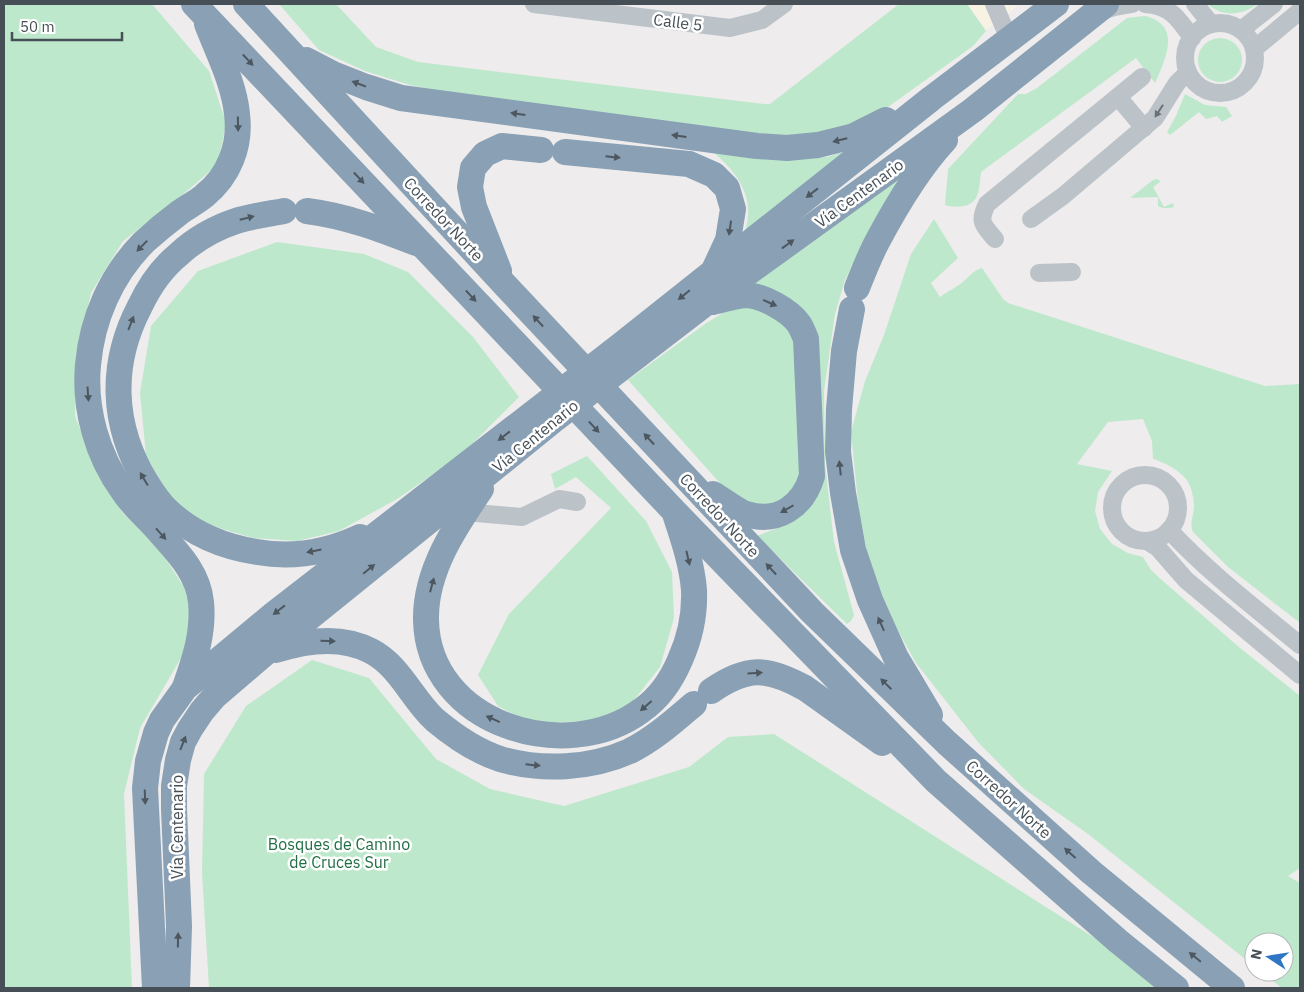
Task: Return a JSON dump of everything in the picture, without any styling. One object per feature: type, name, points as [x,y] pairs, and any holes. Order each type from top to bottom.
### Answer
[{"type":"highway","name":"Corredor Norte","points":[[246,4],[505,285],[812,612],[947,743],[1091,872],[1232,988]]},
{"type":"highway","name":"Vía Centenario","points":[[155,988],[145,788],[148,761],[156,733],[162,720],[185,688],[274,614],[392,522],[549,413],[627,352],[712,273],[932,98],[1056,4]]},
{"type":"highway","name":"Corredor Norte","points":[[198,8],[674,511],[936,781],[1118,942],[1176,988]]},
{"type":"highway","points":[[185,688],[200,639],[201,601],[197,585],[190,568],[123,492],[107,464],[96,438],[91,416],[87,370],[90,347],[101,306],[118,274],[144,243],[216,185],[225,174],[236,148],[238,114],[233,94],[198,8]]},
{"type":"highway","name":"Vía Centenario","points":[[627,352],[706,304],[973,110],[1099,9]]},
{"type":"highway","points":[[290,51],[333,74],[401,98],[757,146],[786,148],[818,145],[854,136],[932,98]]},
{"type":"highway","points":[[947,743],[896,658],[870,600],[853,550],[838,452],[839,409],[844,351],[854,299],[876,244],[899,204],[938,148],[973,110]]},
{"type":"highway","points":[[505,285],[474,207],[470,187],[474,168],[485,154],[502,146],[688,164],[714,175],[726,188],[733,209],[728,240],[712,273]]},
{"type":"highway","points":[[392,522],[351,541],[330,548],[308,553],[288,554],[268,554],[229,546],[205,537],[185,526],[167,511],[153,493],[130,453],[119,409],[118,384],[120,365],[132,320],[151,284],[173,259],[198,240],[236,221],[296,211],[347,218],[423,246]]},
{"type":"highway","points":[[683,475],[746,514],[766,516],[782,513],[796,504],[808,488],[812,476],[806,339],[800,326],[779,307],[760,298],[744,295],[706,304]]},
{"type":"highway","name":"Vía Centenario","points":[[177,988],[179,926],[174,786],[183,742],[190,729],[214,697],[263,655],[494,469],[549,413]]},
{"type":"highway","points":[[494,469],[465,512],[443,551],[431,585],[426,620],[429,639],[438,669],[446,683],[457,695],[481,714],[498,722],[534,733],[573,735],[611,726],[629,718],[643,710],[655,698],[677,668],[691,630],[694,591],[687,550],[674,511]]},
{"type":"highway","points":[[263,655],[309,641],[343,641],[356,644],[384,660],[396,672],[421,706],[451,733],[468,744],[499,758],[519,763],[570,766],[599,762],[631,750],[667,728],[724,682],[751,672],[768,672],[805,688],[936,781]]},
{"type":"street","name":"Calle 5","points":[[534,4],[730,28],[762,20],[784,4]]},
{"type":"street","points":[[994,4],[1009,39]]},
{"type":"street","points":[[1099,9],[1132,4]]},
{"type":"street","points":[[1145,4],[1156,4],[1168,9],[1180,21],[1192,38]]},
{"type":"street","points":[[1195,4],[1211,24]]},
{"type":"street","points":[[1242,30],[1274,4]]},
{"type":"street","points":[[1254,49],[1300,11]]},
{"type":"street","points":[[1222,23],[1242,30],[1249,38],[1254,49],[1254,67],[1251,76],[1238,89],[1227,93],[1215,93],[1204,90],[1194,82],[1188,72],[1185,60],[1187,48],[1192,38],[1201,29],[1211,24],[1222,23]]},
{"type":"street","points":[[1031,219],[1063,196],[1156,118],[1177,83],[1188,72]]},
{"type":"street","points":[[995,239],[983,225],[982,214],[987,204],[1142,77]]},
{"type":"street","points":[[1118,97],[1144,128]]},
{"type":"street","points":[[1039,273],[1072,272]]},
{"type":"street","points":[[1136,476],[1157,477],[1166,482],[1173,490],[1178,510],[1175,521],[1169,530],[1155,539],[1147,541],[1136,540],[1127,535],[1119,528],[1114,519],[1112,508],[1119,488],[1126,481],[1136,476]]},
{"type":"street","points":[[465,512],[522,517],[558,499],[577,502]]},
{"type":"street","points":[[1169,530],[1228,586],[1300,645]]},
{"type":"street","points":[[1147,541],[1158,548],[1186,580],[1299,672]]},
{"type":"shaded area","points":[[967,4],[1020,4],[986,31]]},
{"type":"green space","points":[[4,4],[152,4],[209,71],[226,123],[218,164],[179,198],[123,241],[91,293],[77,352],[75,416],[94,465],[122,512],[159,549],[184,587],[193,618],[188,646],[140,728],[124,794],[132,988],[4,988]]},
{"type":"green space","points":[[279,4],[336,4],[376,47],[418,62],[764,104],[770,104],[899,4],[967,4],[986,31],[973,46],[888,107],[832,132],[787,137],[457,95],[410,85],[365,71],[319,50]]},
{"type":"green space","points":[[1208,4],[1258,4],[1239,13],[1226,13]]},
{"type":"green space","points":[[1145,16],[1157,20],[1164,27],[1167,35],[1166,53],[1155,83],[1136,58],[981,172],[975,200],[968,205],[959,207],[945,205],[948,169],[1018,94],[1026,94],[1037,88],[1127,18]]},
{"type":"green space","points":[[1220,38],[1232,42],[1238,48],[1242,60],[1238,72],[1232,78],[1220,82],[1208,78],[1202,72],[1198,60],[1202,48],[1208,42]]},
{"type":"green space","points":[[1185,94],[1205,105],[1226,107],[1232,116],[1222,122],[1217,116],[1206,119],[1199,112],[1170,135],[1167,132]]},
{"type":"green space","points":[[849,150],[744,237],[748,220],[746,195],[738,178],[712,151],[803,158],[827,157]]},
{"type":"green space","points":[[920,154],[865,238],[845,280],[835,314],[824,391],[825,464],[834,542],[854,615],[847,624],[757,536],[788,524],[804,512],[816,345],[746,289]]},
{"type":"green space","points":[[1157,179],[1160,182],[1153,187],[1164,207],[1173,203],[1174,207],[1164,208],[1158,206],[1157,197],[1130,198],[1153,180]]},
{"type":"green space","points":[[934,219],[958,258],[931,283],[940,297],[959,285],[975,271],[982,268],[1003,299],[1008,303],[1265,386],[1300,384],[1300,623],[1228,567],[1193,532],[1194,503],[1189,485],[1186,479],[1175,470],[1153,459],[1152,441],[1143,419],[1108,422],[1077,464],[1112,471],[1098,492],[1095,511],[1100,529],[1112,544],[1128,553],[1143,557],[1151,570],[1164,582],[1240,648],[1300,696],[1300,868],[1288,876],[1300,883],[1300,988],[1282,988],[1274,982],[1294,982],[1294,932],[1244,932],[1244,958],[1088,834],[1024,789],[978,742],[916,663],[892,620],[871,572],[860,522],[851,432],[865,381],[884,335],[911,254]]},
{"type":"green space","points":[[277,242],[364,254],[408,272],[473,337],[519,397],[461,455],[397,499],[339,531],[297,541],[253,538],[206,524],[173,503],[146,455],[140,393],[151,326],[198,271]]},
{"type":"green space","points":[[754,304],[772,310],[795,335],[802,481],[775,506],[756,507],[726,490],[628,380],[705,324],[728,310]]},
{"type":"green space","points":[[587,456],[646,521],[672,572],[674,618],[660,667],[631,704],[600,721],[530,723],[498,706],[478,675],[509,614],[611,508],[576,477],[555,489],[551,474]]},
{"type":"green space","name":"Bosques de Camino de Cruces Sur","points":[[312,660],[369,678],[436,759],[490,789],[564,806],[689,767],[728,737],[774,734],[1112,949],[1161,988],[209,988],[202,872],[204,774],[246,706]]}]
